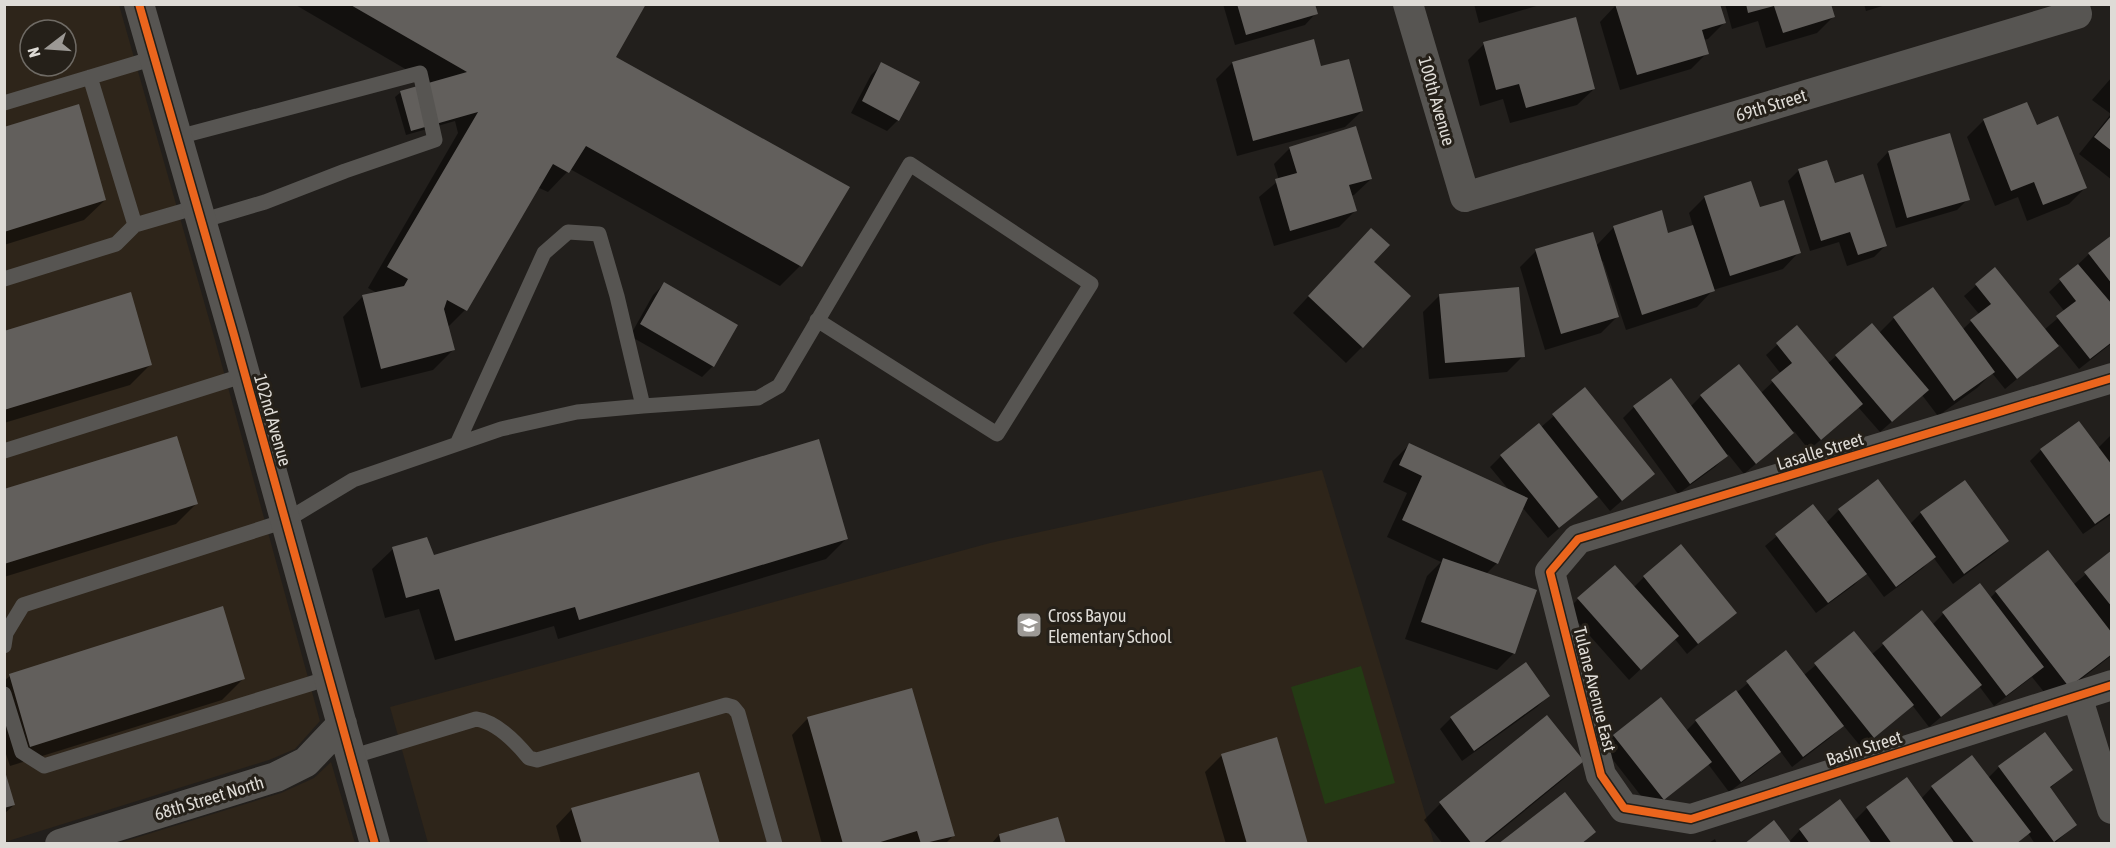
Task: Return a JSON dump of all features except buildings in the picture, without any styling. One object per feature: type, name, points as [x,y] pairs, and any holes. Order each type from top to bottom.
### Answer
[{"type":"street","name":"102nd Avenue","points":[[139,4],[375,843]]},
{"type":"street","name":"100th Avenue","points":[[1408,4],[1465,197]]},
{"type":"street","name":"69th Street","points":[[1465,197],[2075,9]]},
{"type":"street","name":"Lasalle Street","points":[[1551,572],[1578,540],[2112,378]]},
{"type":"street","name":"Tulane Avenue East","points":[[1551,572],[1602,775],[1624,808]]},
{"type":"street","name":"Basin Street","points":[[1624,808],[1691,819],[2112,685]]},
{"type":"street","points":[[2077,696],[2112,809]]},
{"type":"street","name":"68th Street North","points":[[68,842],[276,777],[306,762],[342,724]]},
{"type":"lane","points":[[4,104],[154,58]]},
{"type":"lane","points":[[4,279],[116,244],[135,225],[265,202],[435,140],[420,74],[178,137]]},
{"type":"lane","points":[[90,77],[135,225]]},
{"type":"lane","points":[[4,646],[6,633],[23,605],[285,521],[353,480],[501,429],[577,412],[758,398],[779,386],[817,320],[909,164],[1091,284],[998,434],[817,320]]},
{"type":"lane","points":[[457,444],[544,253],[568,232],[599,234],[617,296],[643,406]]},
{"type":"lane","points":[[4,451],[245,375]]},
{"type":"lane","points":[[4,694],[22,752],[44,766],[329,678]]},
{"type":"lane","points":[[351,757],[476,719],[488,721],[518,745],[529,758],[537,760],[726,705],[733,707],[738,713],[775,843]]},
{"type":"shaded area","points":[[5,5],[119,5],[215,340],[320,721],[295,749],[269,760],[5,842]]},
{"type":"shaded area","name":"Cross Bayou Elementary School","points":[[1322,470],[1434,843],[428,843],[390,707],[990,543]]},
{"type":"shaded area","points":[[331,762],[355,843],[119,843],[281,793],[314,778]]},
{"type":"green space","points":[[1361,666],[1395,783],[1325,804],[1291,687]]},
{"type":"cycle path","points":[[139,4],[234,335],[375,844]]},
{"type":"cycle path","points":[[2112,378],[1578,539],[1550,572],[1601,775],[1624,808],[1691,819],[2112,685]]},
{"type":"place","name":"Cross Bayou Elementary School","points":[[1029,625]]}]
